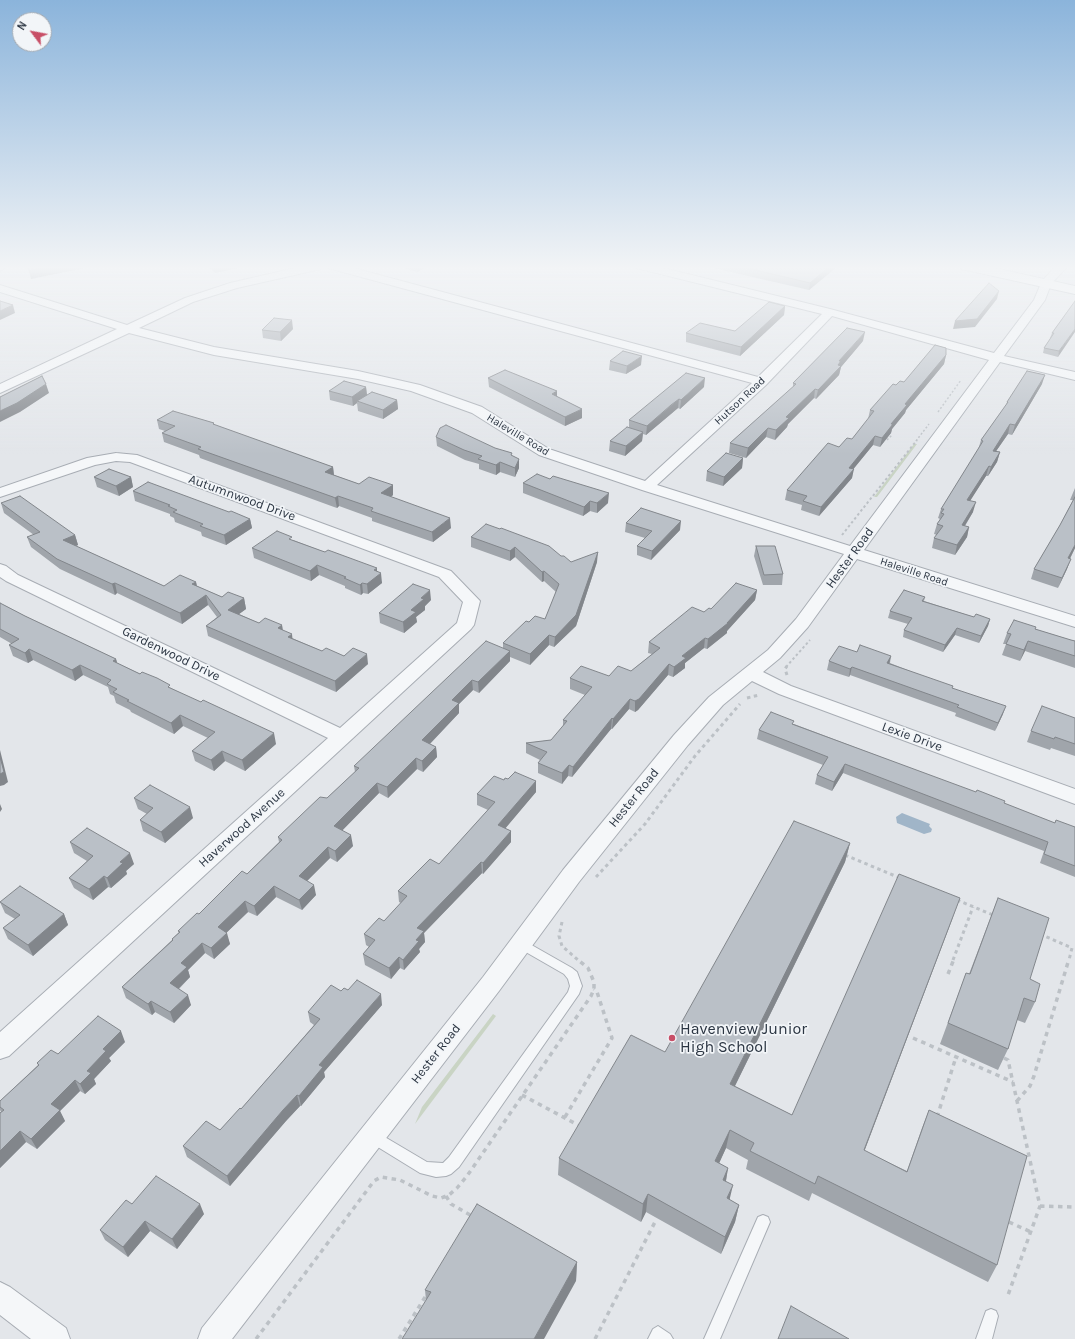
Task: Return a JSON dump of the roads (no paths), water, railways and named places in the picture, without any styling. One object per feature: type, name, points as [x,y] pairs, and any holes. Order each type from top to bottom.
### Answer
[{"type":"street","points":[[563,328],[761,382]]},
{"type":"street","name":"Hutson Road","points":[[647,487],[761,382],[814,328]]},
{"type":"street","points":[[890,328],[997,358],[1075,376]]},
{"type":"street","name":"Hester Road","points":[[212,1339],[521,944],[571,876],[681,740],[716,701],[751,674],[793,635],[1018,328]]},
{"type":"street","points":[[0,389],[128,329]]},
{"type":"street","name":"Haleville Road","points":[[128,329],[214,352],[358,375],[415,388],[477,410],[544,452],[647,487],[1075,622]]},
{"type":"street","name":"Autumnwood Drive","points":[[0,493],[92,461],[116,457],[132,458],[445,574],[472,601]]},
{"type":"street","name":"Gardenwood Drive","points":[[0,569],[12,578],[342,737]]},
{"type":"street","name":"Haverwood Avenue","points":[[0,1048],[465,625],[472,601]]},
{"type":"street","name":"Lexie Drive","points":[[751,674],[785,690],[1075,797]]},
{"type":"street","points":[[0,1296],[55,1339]]},
{"type":"lane","points":[[372,1136],[425,1168],[436,1170],[446,1169],[454,1162],[573,994],[576,986],[573,976],[568,971],[521,944]]},
{"type":"lane","points":[[712,1339],[763,1222]]},
{"type":"lane","points":[[984,1339],[991,1316]]},
{"type":"lane","points":[[656,1339],[658,1334],[665,1339]]},
{"type":"water","points":[[902,813],[930,824],[929,826],[932,829],[931,832],[924,834],[897,823],[896,817]]},
{"type":"place","name":"Havenview Junior High School","points":[[672,1038]]}]
